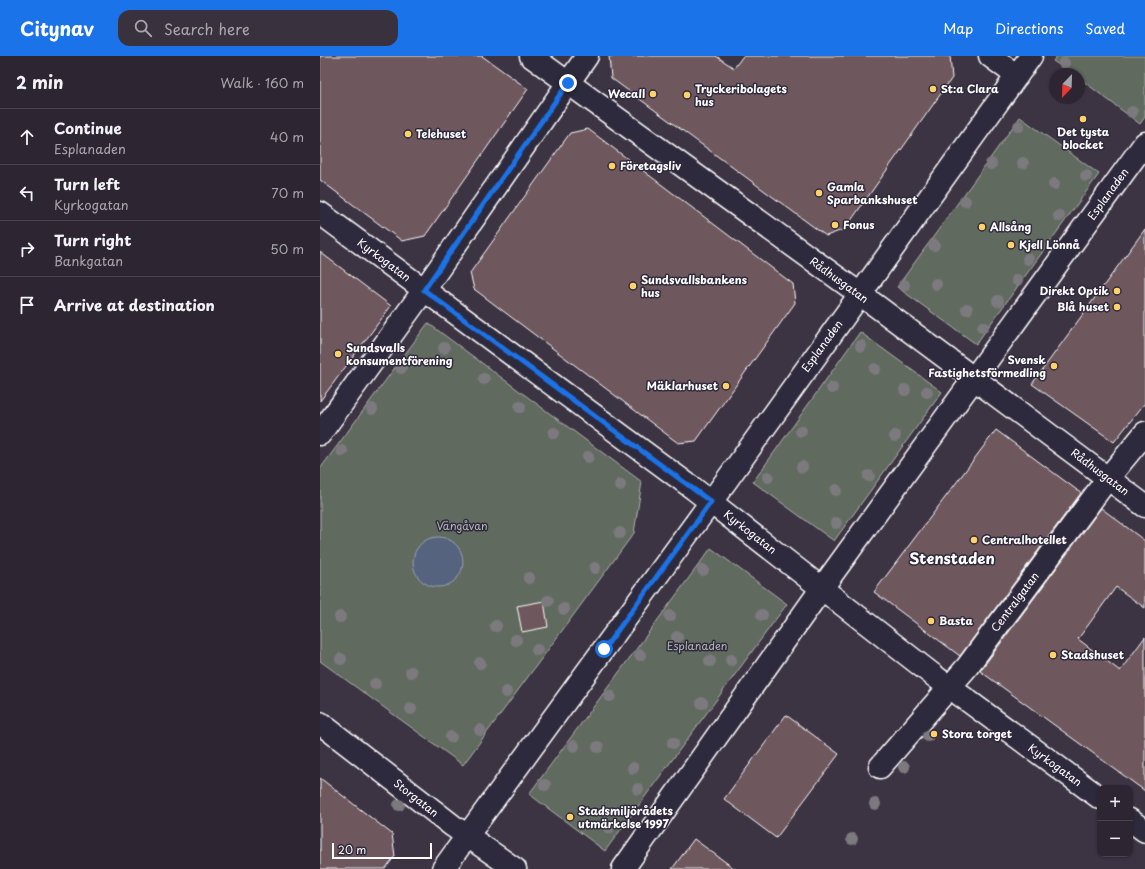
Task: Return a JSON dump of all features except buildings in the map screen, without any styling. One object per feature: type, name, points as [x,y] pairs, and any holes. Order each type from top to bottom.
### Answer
[{"type":"street","name":"Rådhusgatan","points":[[531,56],[860,294],[1145,506]]},
{"type":"street","points":[[320,434],[424,290],[587,56]]},
{"type":"street","points":[[990,56],[1016,76]]},
{"type":"street","name":"Esplanaden","points":[[443,869],[711,502],[1031,56]]},
{"type":"street","name":"Esplanaden","points":[[623,869],[822,588],[974,379],[1141,155]]},
{"type":"street","name":"Kyrkogatan","points":[[320,213],[711,502],[949,687],[1097,796]]},
{"type":"street","name":"Centralgatan","points":[[880,767],[967,667],[1108,478],[1145,433]]},
{"type":"street","name":"Storgatan","points":[[320,723],[453,826],[515,869]]},
{"type":"street","points":[[1131,821],[1145,831]]},
{"type":"green space","points":[[1057,56],[1145,56],[1145,117],[1140,124],[1085,83],[1085,68],[1064,68],[1053,61]]},
{"type":"green space","points":[[1020,117],[1099,174],[976,344],[897,287]]},
{"type":"green space","name":"Vängåvan","points":[[428,323],[642,482],[634,533],[463,765],[320,661],[320,469]]},
{"type":"green space","points":[[860,332],[942,392],[834,541],[753,482]]},
{"type":"green space","name":"Esplanaden","points":[[711,548],[787,604],[605,851],[529,794]]},
{"type":"water","points":[[438,537],[447,539],[458,548],[463,562],[461,571],[452,582],[438,587],[429,585],[418,576],[413,562],[415,553],[424,542]]},
{"type":"place","name":"St:a Clara","points":[[933,89]]},
{"type":"place","name":"Wecall","points":[[653,94]]},
{"type":"place","name":"Tryckeribolagets hus","points":[[687,95]]},
{"type":"place","name":"Det tysta blocket","points":[[1083,119]]},
{"type":"place","name":"Telehuset","points":[[408,134]]},
{"type":"place","name":"Företagsliv","points":[[612,166]]},
{"type":"place","name":"Gamla Sparbankshuset","points":[[819,193]]},
{"type":"place","name":"Fonus","points":[[835,225]]},
{"type":"place","name":"Allsång","points":[[982,227]]},
{"type":"place","name":"Kjell Lönnå","points":[[1011,245]]},
{"type":"place","name":"Sundsvallsbankens hus","points":[[633,286]]},
{"type":"place","name":"Direkt Optik","points":[[1117,291]]},
{"type":"place","name":"Blå huset","points":[[1117,307]]},
{"type":"place","name":"Sundsvalls konsumentförening","points":[[338,354]]},
{"type":"place","name":"Svensk Fastighetsförmedling","points":[[1054,366]]},
{"type":"place","name":"Mäklarhuset","points":[[726,386]]},
{"type":"place","name":"Centralhotellet","points":[[974,540]]},
{"type":"place","name":"Basta","points":[[931,621]]},
{"type":"place","name":"Stadshuset","points":[[1053,655]]},
{"type":"place","name":"Stora torget","points":[[934,734]]},
{"type":"place","name":"Stadsmiljörådets utmärkelse 1997","points":[[570,817]]},
{"type":"district","name":"Stenstaden","points":[[952,559]]},
{"type":"route","points":[[568,83],[424,290],[711,502],[604,649]]}]
